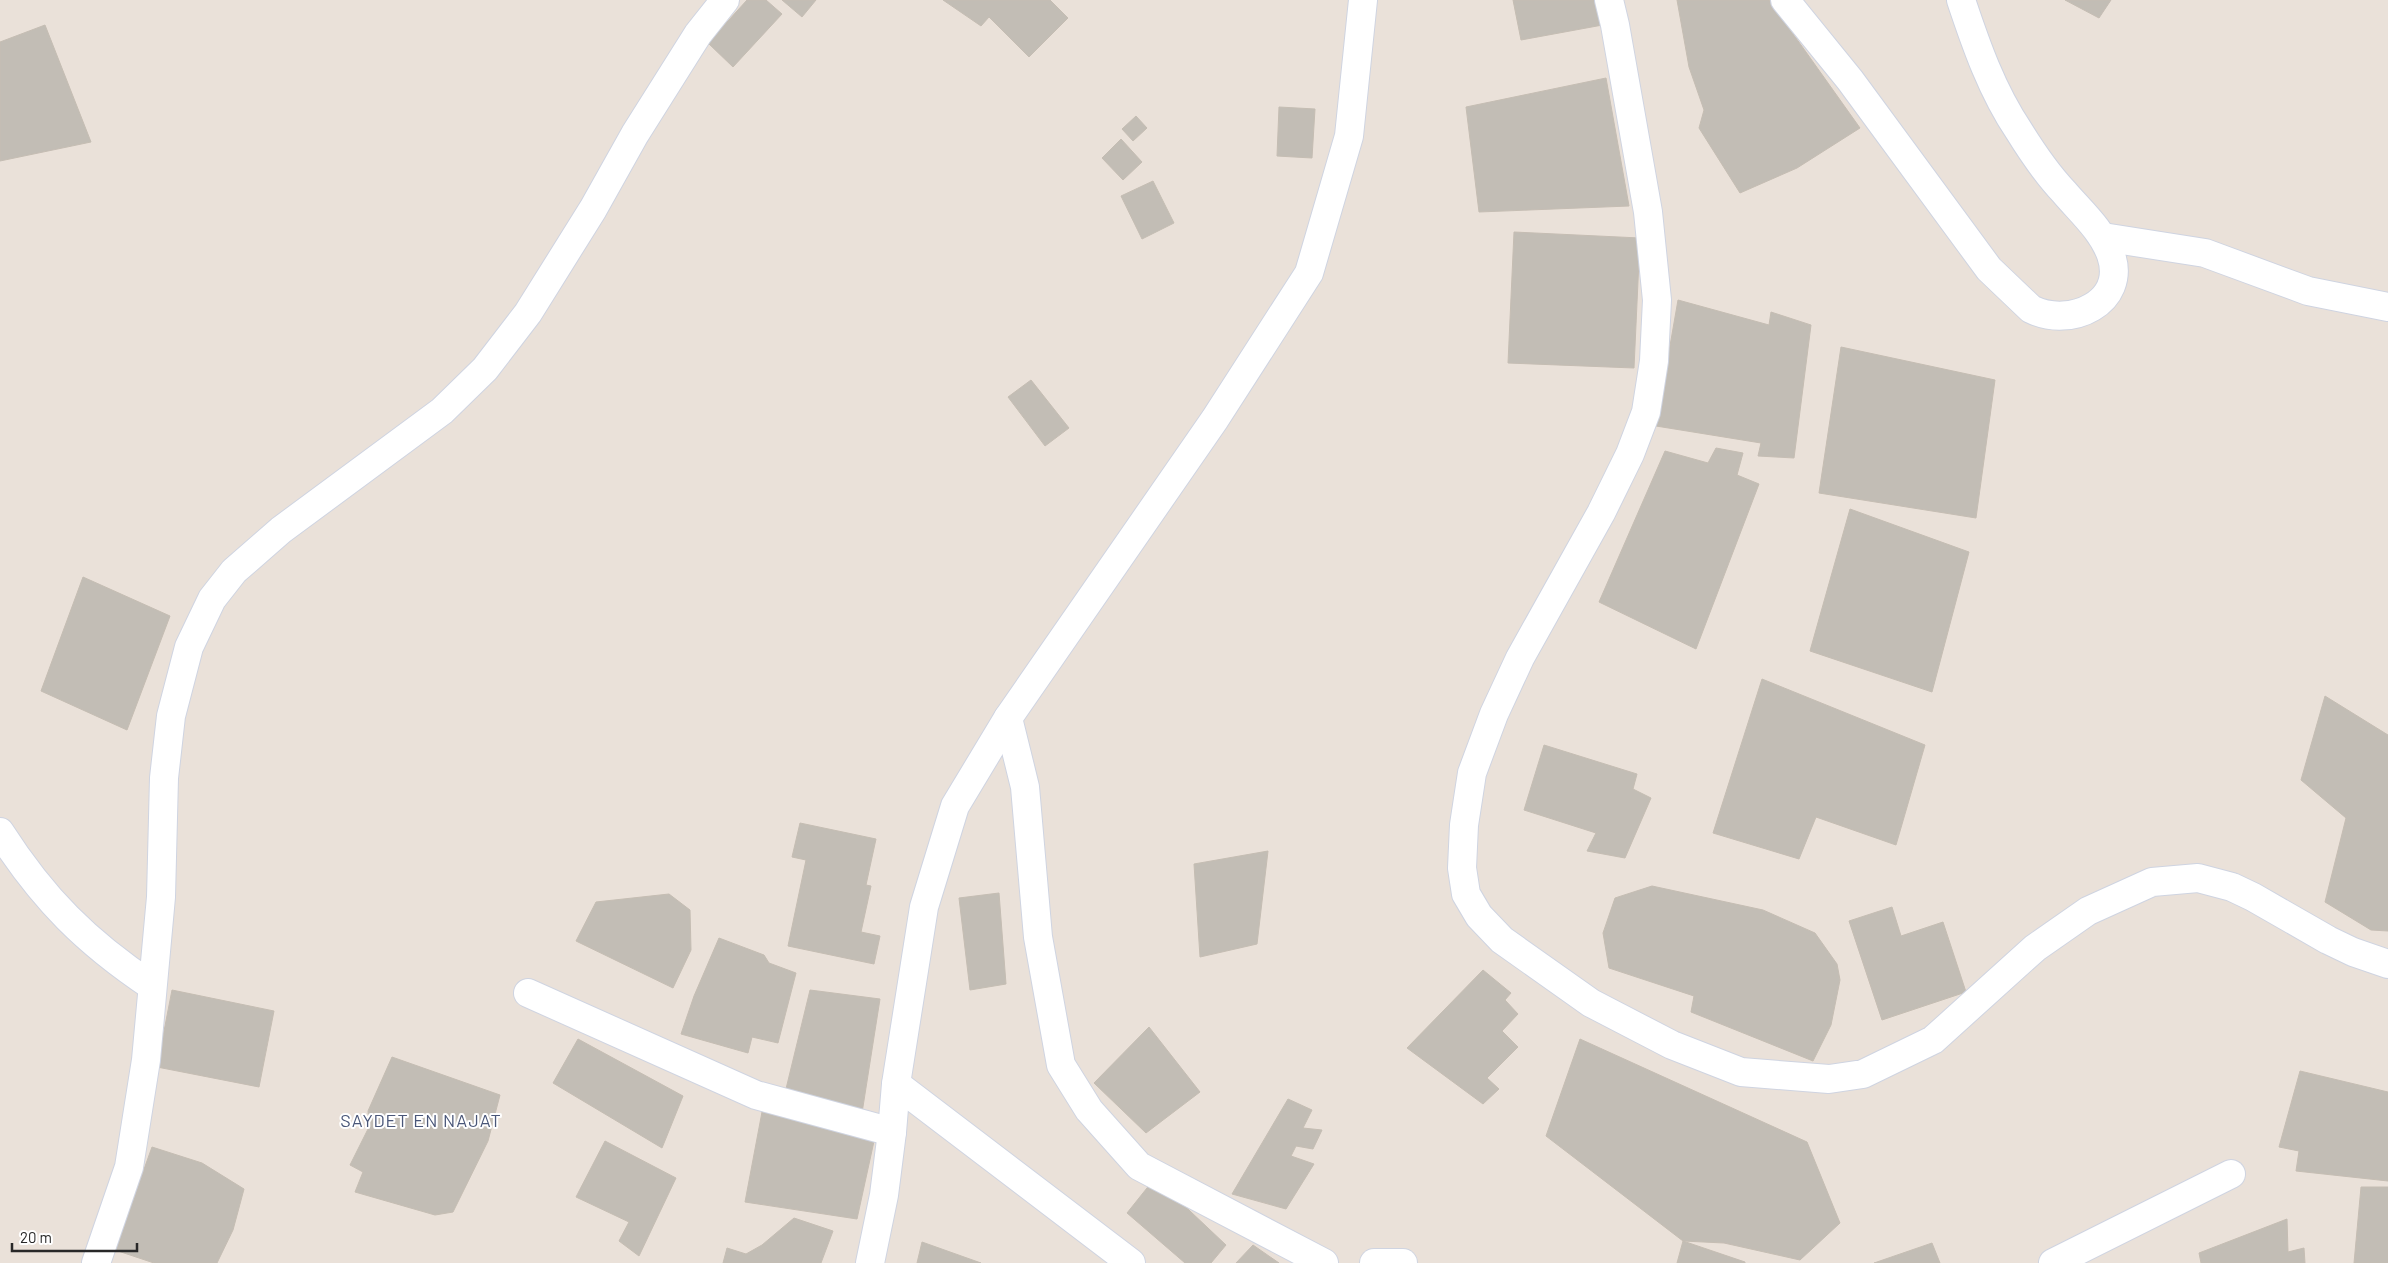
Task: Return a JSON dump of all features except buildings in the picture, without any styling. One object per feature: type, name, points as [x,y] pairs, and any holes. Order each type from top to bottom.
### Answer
[{"type":"street","points":[[96,1263],[129,1167],[146,1060],[161,897],[164,778],[172,716],[188,647],[212,599],[234,571],[281,530],[442,411],[485,369],[528,313],[593,209],[635,134],[687,50],[724,0]]},
{"type":"street","points":[[870,1263],[884,1195],[896,1084],[924,907],[955,806],[1008,718],[1237,387],[1310,273],[1349,136],[1363,0]]},
{"type":"street","points":[[1609,0],[1648,212],[1657,300],[1654,361],[1646,412],[1630,454],[1601,513],[1520,658],[1494,714],[1472,773],[1464,825],[1462,868],[1466,894],[1479,916],[1502,940],[1591,1003],[1672,1045],[1741,1072],[1829,1079],[1863,1074],[1933,1040],[2035,948],[2088,911],[2152,882],[2198,878],[2232,887],[2328,940],[2353,952],[2388,964]]},
{"type":"street","points":[[1785,0],[1850,80],[1989,269],[2031,309],[2050,316],[2069,317],[2084,312],[2098,303],[2110,288],[2113,277],[2114,266],[2103,237],[2062,190],[2018,130],[1982,62],[1961,0]]},
{"type":"street","points":[[2103,237],[2205,252],[2308,291],[2388,307]]},
{"type":"street","points":[[1008,718],[1025,787],[1038,937],[1062,1065],[1089,1110],[1139,1166],[1324,1263]]},
{"type":"street","points":[[0,832],[45,896],[69,921],[100,949],[152,986]]},
{"type":"street","points":[[528,993],[756,1095],[892,1132]]},
{"type":"street","points":[[896,1084],[1131,1263]]},
{"type":"street","points":[[2053,1263],[2230,1174]]},
{"type":"street","points":[[1374,1263],[1403,1263]]},
{"type":"district","name":"SAYDET EN NAJAT","points":[[421,1120]]}]
